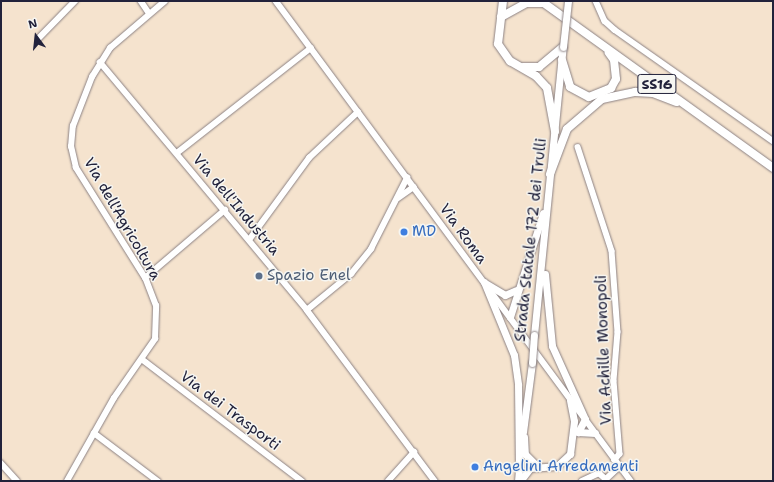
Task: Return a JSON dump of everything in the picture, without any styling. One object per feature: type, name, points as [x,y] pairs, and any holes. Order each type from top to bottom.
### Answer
[{"type":"highway","points":[[503,1],[498,44],[510,62],[536,76],[547,88],[555,131]]},
{"type":"highway","points":[[501,17],[526,3],[544,2]]},
{"type":"highway","name":"SS16","points":[[544,2],[773,168]]},
{"type":"highway","name":"SS16","points":[[544,2],[773,161]]},
{"type":"highway","points":[[562,60],[570,87],[578,94],[600,95],[611,88],[617,70],[614,60],[601,44]]},
{"type":"highway","points":[[518,66],[540,67],[563,47]]},
{"type":"highway","points":[[550,174],[567,129],[602,99],[635,92],[653,93],[705,119]]},
{"type":"main road","name":"Strada Statale 172 dei Trulli","points":[[519,481],[568,1]]},
{"type":"main road","points":[[510,317],[516,290],[548,198]]},
{"type":"main road","points":[[519,481],[524,473],[537,466],[557,466],[565,461],[573,448],[576,434],[585,420],[552,346],[545,285],[544,236]]},
{"type":"main road","points":[[484,282],[499,294],[516,290]]},
{"type":"main road","points":[[484,282],[514,355],[518,385],[520,464]]},
{"type":"main road","points":[[570,400],[576,434]]},
{"type":"main road","points":[[523,432],[525,454],[537,466]]},
{"type":"main road","points":[[576,434],[595,433]]},
{"type":"street","points":[[39,38],[75,1]]},
{"type":"street","points":[[141,1],[149,13]]},
{"type":"street","name":"Via dell'Agricoltura","points":[[67,481],[114,398],[142,360],[154,339],[156,306],[145,278],[76,168],[71,147],[82,99],[100,62],[122,35],[165,1]]},
{"type":"street","name":"Via Roma","points":[[276,1],[631,481]]},
{"type":"street","points":[[596,1],[605,21],[615,30],[773,141]]},
{"type":"street","points":[[177,153],[311,48]]},
{"type":"street","name":"Via dell'Industria","points":[[100,62],[307,310],[435,481]]},
{"type":"street","points":[[249,240],[308,158],[358,112]]},
{"type":"street","name":"Via Achille Monopoli","points":[[578,147],[612,251],[618,332],[614,381],[620,454],[615,460]]},
{"type":"street","points":[[307,310],[351,274],[371,249],[407,178]]},
{"type":"street","points":[[396,200],[414,187]]},
{"type":"street","points":[[145,278],[225,210]]},
{"type":"street","name":"Via dei Trasporti","points":[[142,360],[302,481]]},
{"type":"street","points":[[94,433],[158,481]]},
{"type":"street","points":[[388,481],[414,452]]},
{"type":"street","points":[[1,463],[17,481]]},
{"type":"street","points":[[582,481],[599,473],[607,480],[620,466]]},
{"type":"place","name":"MD","points":[[404,232]]},
{"type":"place","name":"Spazio Enel","points":[[259,276]]},
{"type":"place","name":"Angelini Arredamenti","points":[[475,467]]}]
